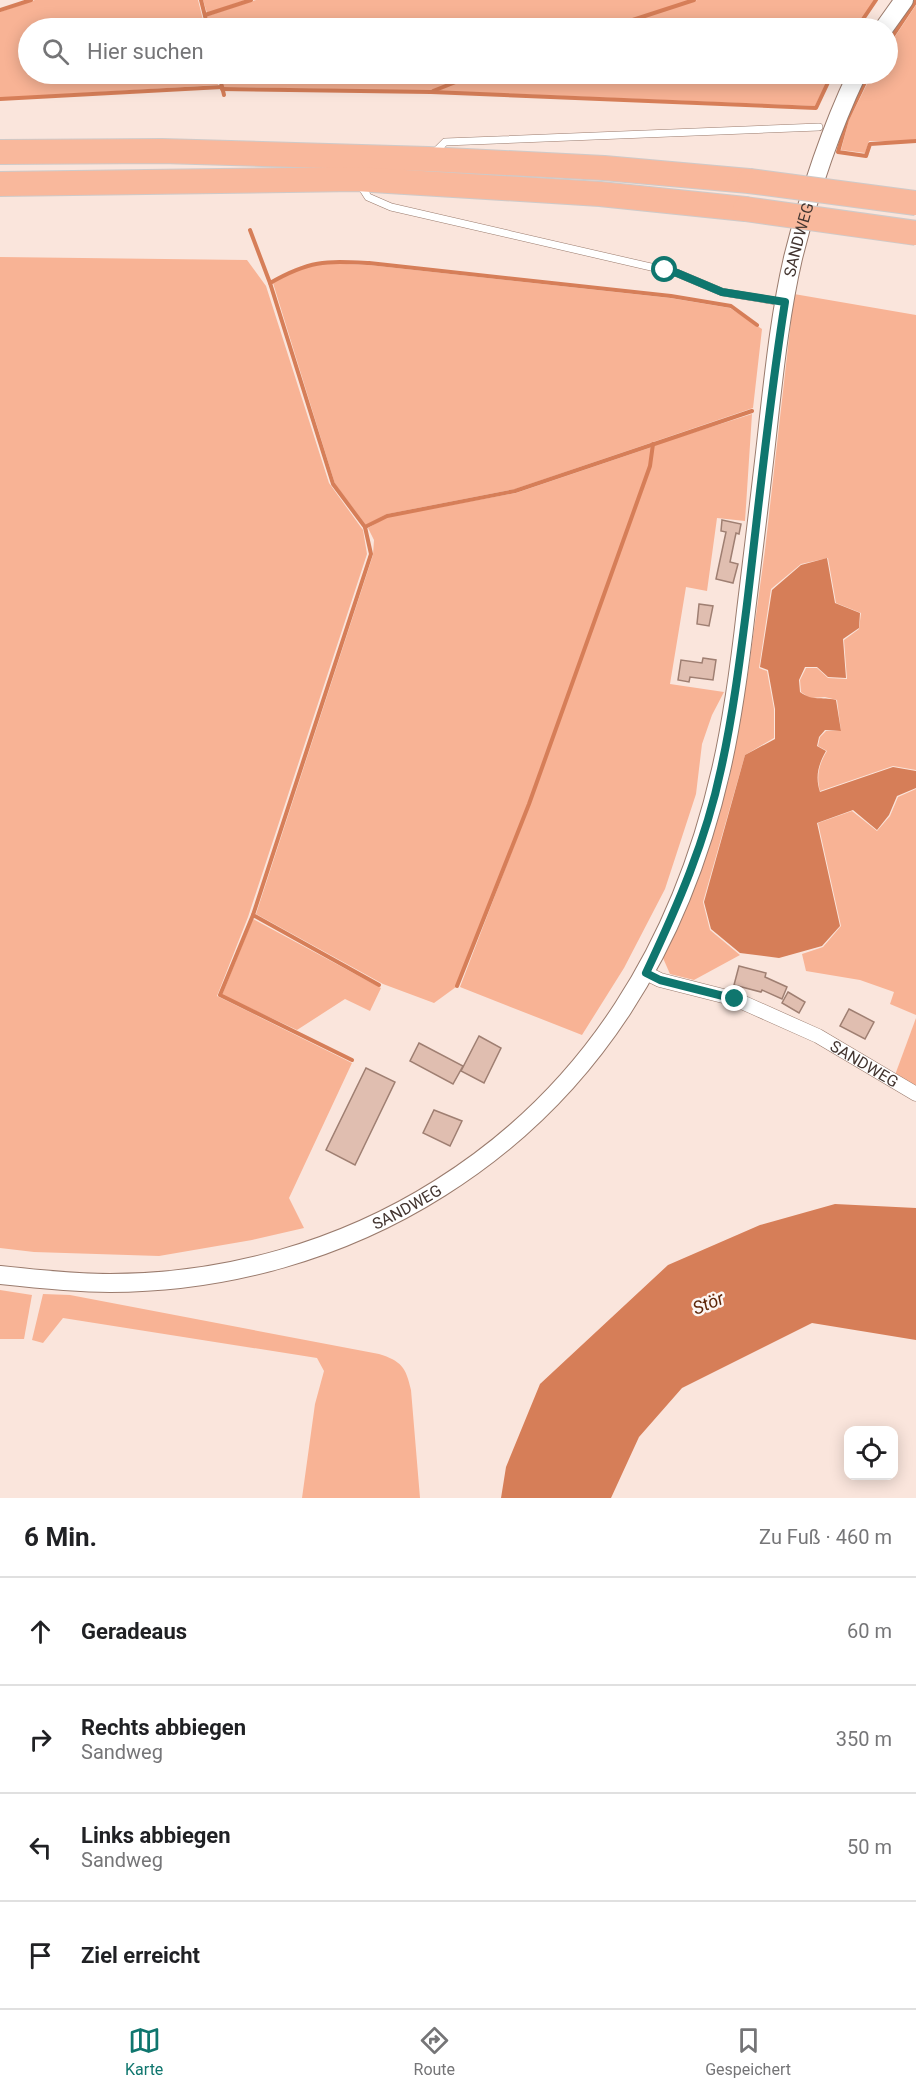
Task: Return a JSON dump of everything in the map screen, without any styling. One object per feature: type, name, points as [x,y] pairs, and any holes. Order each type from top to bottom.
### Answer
[{"type":"highway","points":[[0,152],[162,151],[428,159],[604,168],[916,202]]},
{"type":"highway","points":[[0,184],[356,179],[588,193],[745,209],[916,234]]},
{"type":"street","points":[[891,18],[904,0]]},
{"type":"street","name":"SANDWEG","points":[[0,1275],[80,1282],[148,1282],[233,1271],[318,1248],[416,1204],[469,1170],[507,1141],[551,1101],[606,1034],[646,973],[678,906],[697,854],[721,770],[738,674],[776,361],[793,259],[819,164],[830,132],[852,84]]},
{"type":"street","name":"SANDWEG","points":[[646,973],[660,980],[735,999],[818,1036],[916,1094]]},
{"type":"lane","points":[[428,159],[445,142],[819,127]]},
{"type":"lane","points":[[356,179],[368,197],[391,207],[677,273],[722,292],[785,302]]},
{"type":"shaded area","points":[[35,0],[198,0],[202,18],[18,18],[18,84],[218,85],[0,98],[0,12]]},
{"type":"shaded area","points":[[203,0],[246,0],[207,13]]},
{"type":"shaded area","points":[[256,0],[691,0],[636,18],[208,18],[207,16]]},
{"type":"shaded area","points":[[697,0],[875,0],[863,18],[641,18]]},
{"type":"shaded area","points":[[916,5],[916,139],[869,141],[865,153],[841,150],[849,120],[867,84],[898,84],[898,32]]},
{"type":"shaded area","points":[[223,84],[449,84],[431,91],[224,87]]},
{"type":"shaded area","points":[[454,84],[826,84],[815,106],[436,91]]},
{"type":"shaded area","points":[[0,257],[247,260],[266,286],[329,483],[363,530],[367,554],[248,917],[217,996],[352,1063],[289,1198],[304,1228],[252,1240],[159,1256],[34,1252],[0,1248]]},
{"type":"shaded area","points":[[324,263],[369,265],[670,298],[730,308],[762,329],[753,408],[515,489],[387,514],[366,525],[335,484],[273,283],[293,271]]},
{"type":"shaded area","points":[[794,294],[916,315],[916,770],[893,766],[820,791],[819,770],[827,751],[818,746],[820,737],[826,731],[841,731],[837,700],[825,697],[810,698],[801,692],[800,680],[806,668],[817,668],[828,678],[847,679],[844,640],[859,629],[861,613],[836,603],[828,558],[801,564],[771,589],[759,668],[767,671],[774,709],[774,738],[745,755],[703,902],[710,930],[740,955],[694,980],[670,974],[663,958],[697,880],[729,779],[748,673],[765,550]]},
{"type":"shaded area","points":[[752,414],[745,521],[717,518],[707,591],[686,587],[670,684],[724,692],[712,715],[702,744],[696,794],[665,889],[624,968],[582,1035],[460,987],[530,804],[651,467],[654,445]]},
{"type":"shaded area","points":[[652,447],[649,466],[528,803],[456,987],[434,1003],[383,984],[256,914],[373,555],[374,540],[368,528],[387,517],[516,493]]},
{"type":"shaded area","points":[[916,789],[916,1015],[890,1004],[894,992],[860,980],[806,971],[802,954],[823,947],[841,926],[818,823],[852,811],[877,831],[890,816],[898,797]]},
{"type":"shaded area","points":[[253,919],[381,988],[370,1011],[345,999],[297,1030],[222,995]]},
{"type":"shaded area","points":[[916,1018],[916,1087],[895,1075]]},
{"type":"shaded area","points":[[0,1290],[32,1295],[24,1339],[0,1339]]},
{"type":"shaded area","points":[[43,1294],[70,1295],[379,1354],[393,1359],[404,1370],[411,1390],[420,1498],[302,1498],[315,1404],[324,1371],[317,1358],[63,1318],[43,1343],[32,1340]]},
{"type":"water","points":[[827,558],[835,603],[860,613],[859,628],[843,639],[846,678],[828,677],[817,667],[805,667],[799,680],[800,692],[805,695],[836,700],[841,731],[825,730],[819,737],[817,746],[826,751],[818,771],[820,792],[893,767],[916,771],[916,788],[897,796],[889,815],[877,830],[853,810],[817,823],[840,926],[822,946],[779,958],[740,953],[711,929],[704,902],[745,755],[775,739],[775,709],[768,670],[760,667],[772,590],[801,565]]},
{"type":"water","name":"Stör","points":[[835,1204],[916,1208],[916,1340],[812,1323],[682,1388],[639,1437],[611,1498],[501,1498],[506,1467],[540,1384],[668,1265],[760,1225]]},
{"type":"building","points":[[722,520],[741,524],[739,534],[736,533],[730,562],[738,564],[733,583],[716,579],[726,532],[721,531]]},
{"type":"building","points":[[699,604],[713,606],[709,626],[697,624]]},
{"type":"building","points":[[703,658],[716,660],[713,680],[690,677],[689,682],[678,680],[681,660],[702,663]]},
{"type":"building","points":[[739,966],[766,973],[765,977],[787,987],[782,999],[762,990],[761,992],[734,985]]},
{"type":"building","points":[[788,992],[805,1002],[799,1013],[782,1003]]},
{"type":"building","points":[[849,1009],[874,1022],[865,1039],[840,1026]]},
{"type":"building","points":[[479,1036],[501,1048],[484,1083],[461,1071]]},
{"type":"building","points":[[419,1043],[463,1066],[453,1084],[410,1061]]},
{"type":"building","points":[[366,1068],[395,1082],[355,1165],[326,1150]]},
{"type":"building","points":[[434,1110],[462,1121],[450,1146],[423,1133]]},
{"type":"waterway","points":[[0,10],[31,0]]},
{"type":"waterway","points":[[201,0],[206,18]]},
{"type":"waterway","points":[[205,15],[251,0]]},
{"type":"waterway","points":[[639,18],[694,0]]},
{"type":"waterway","points":[[864,18],[876,0]]},
{"type":"waterway","points":[[898,28],[916,1]]},
{"type":"waterway","points":[[221,84],[224,95]]},
{"type":"waterway","points":[[433,91],[451,84]]},
{"type":"waterway","points":[[222,89],[431,92],[816,108],[827,84]]},
{"type":"waterway","points":[[864,84],[847,120],[838,152],[866,156],[870,144],[916,141]]},
{"type":"waterway","points":[[0,99],[222,87]]},
{"type":"waterway","points":[[250,230],[270,283],[333,484],[365,527],[371,554],[253,915],[379,985]]},
{"type":"waterway","points":[[270,283],[307,266],[329,262],[369,263],[671,296],[731,306],[757,325]]},
{"type":"waterway","points":[[365,527],[387,516],[515,491],[752,411]]},
{"type":"waterway","points":[[457,986],[529,804],[650,466],[653,444]]},
{"type":"waterway","points":[[253,915],[220,995],[352,1060]]},
{"type":"route","points":[[665,270],[722,292],[785,302],[738,674],[721,770],[697,854],[678,906],[646,973],[660,980],[735,999]]}]
